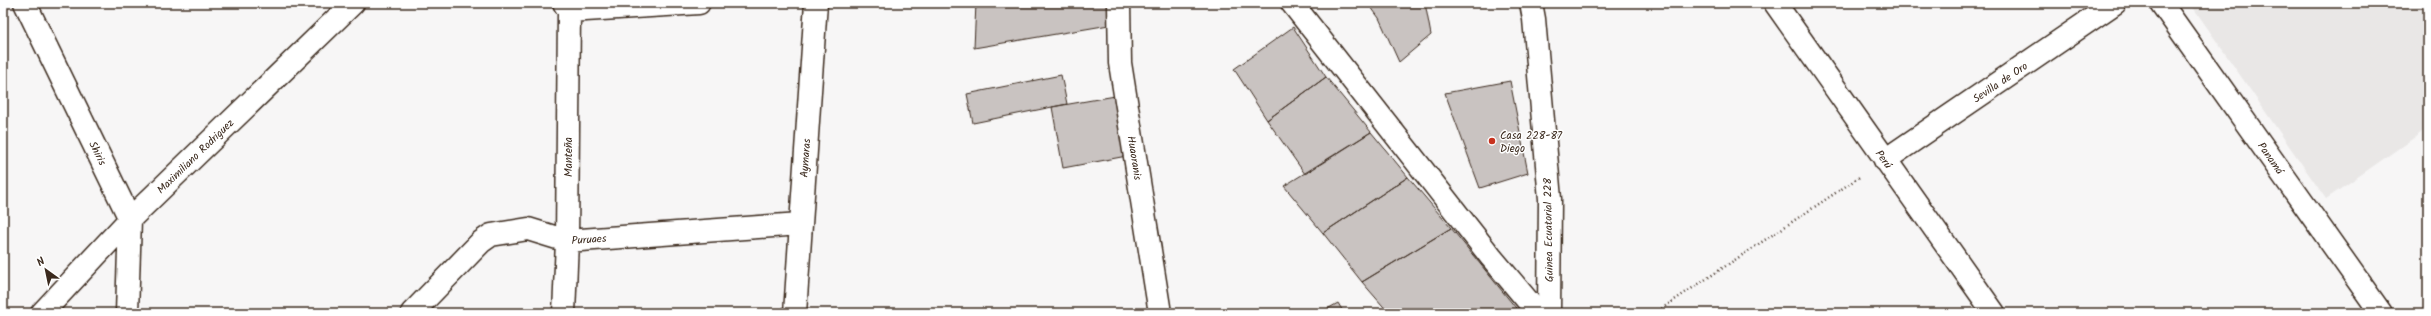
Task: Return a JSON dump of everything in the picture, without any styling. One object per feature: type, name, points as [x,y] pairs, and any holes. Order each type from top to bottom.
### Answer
[{"type":"street","name":"Shiris","points":[[25,3],[130,219],[127,313]]},
{"type":"street","name":"Maximiliano Rodriguez","points":[[42,313],[130,219],[353,3]]},
{"type":"street","points":[[566,7],[699,3]]},
{"type":"street","name":"Aymaras","points":[[795,313],[816,3]]},
{"type":"street","name":"Huaoranis","points":[[1119,3],[1120,63],[1160,313]]},
{"type":"street","points":[[1292,3],[1491,257],[1538,313]]},
{"type":"street","name":"Guinea Ecuatorial 228","points":[[1531,3],[1534,19],[1550,199],[1549,313]]},
{"type":"street","name":"Perú","points":[[1775,3],[1994,313]]},
{"type":"street","name":"Sevilla de Oro","points":[[1885,160],[2115,3]]},
{"type":"street","name":"Panamá","points":[[2161,3],[2381,313]]},
{"type":"street","name":"Manteña","points":[[564,313],[567,241],[566,7]]},
{"type":"street","name":"Puruaes","points":[[412,313],[471,251],[491,236],[528,229],[567,241],[800,224]]},
{"type":"path","points":[[1655,313],[1885,160]]},
{"type":"shaded area","points":[[2190,3],[2428,3],[2428,128],[2326,199]]},
{"type":"building","points":[[976,3],[1107,3],[1109,25],[974,48]]},
{"type":"building","points":[[1368,3],[1425,3],[1431,35],[1399,62],[1379,18]]},
{"type":"building","points":[[1293,27],[1326,77],[1267,120],[1234,69]]},
{"type":"building","points":[[1061,75],[1067,104],[973,123],[967,94]]},
{"type":"building","points":[[1326,77],[1371,132],[1305,174],[1267,120]]},
{"type":"building","name":"Casa 228-87 Diego","points":[[1510,81],[1528,173],[1480,188],[1445,93]]},
{"type":"building","points":[[1121,95],[1132,155],[1063,168],[1052,107]]},
{"type":"building","points":[[1371,132],[1408,177],[1323,233],[1284,186]]},
{"type":"building","points":[[1408,177],[1451,228],[1362,282],[1323,233]]},
{"type":"building","points":[[1451,228],[1520,313],[1389,313],[1362,282]]},
{"type":"building","points":[[1338,303],[1344,313],[1320,313]]},
{"type":"place","name":"Casa 228-87 Diego","points":[[1492,141]]}]
